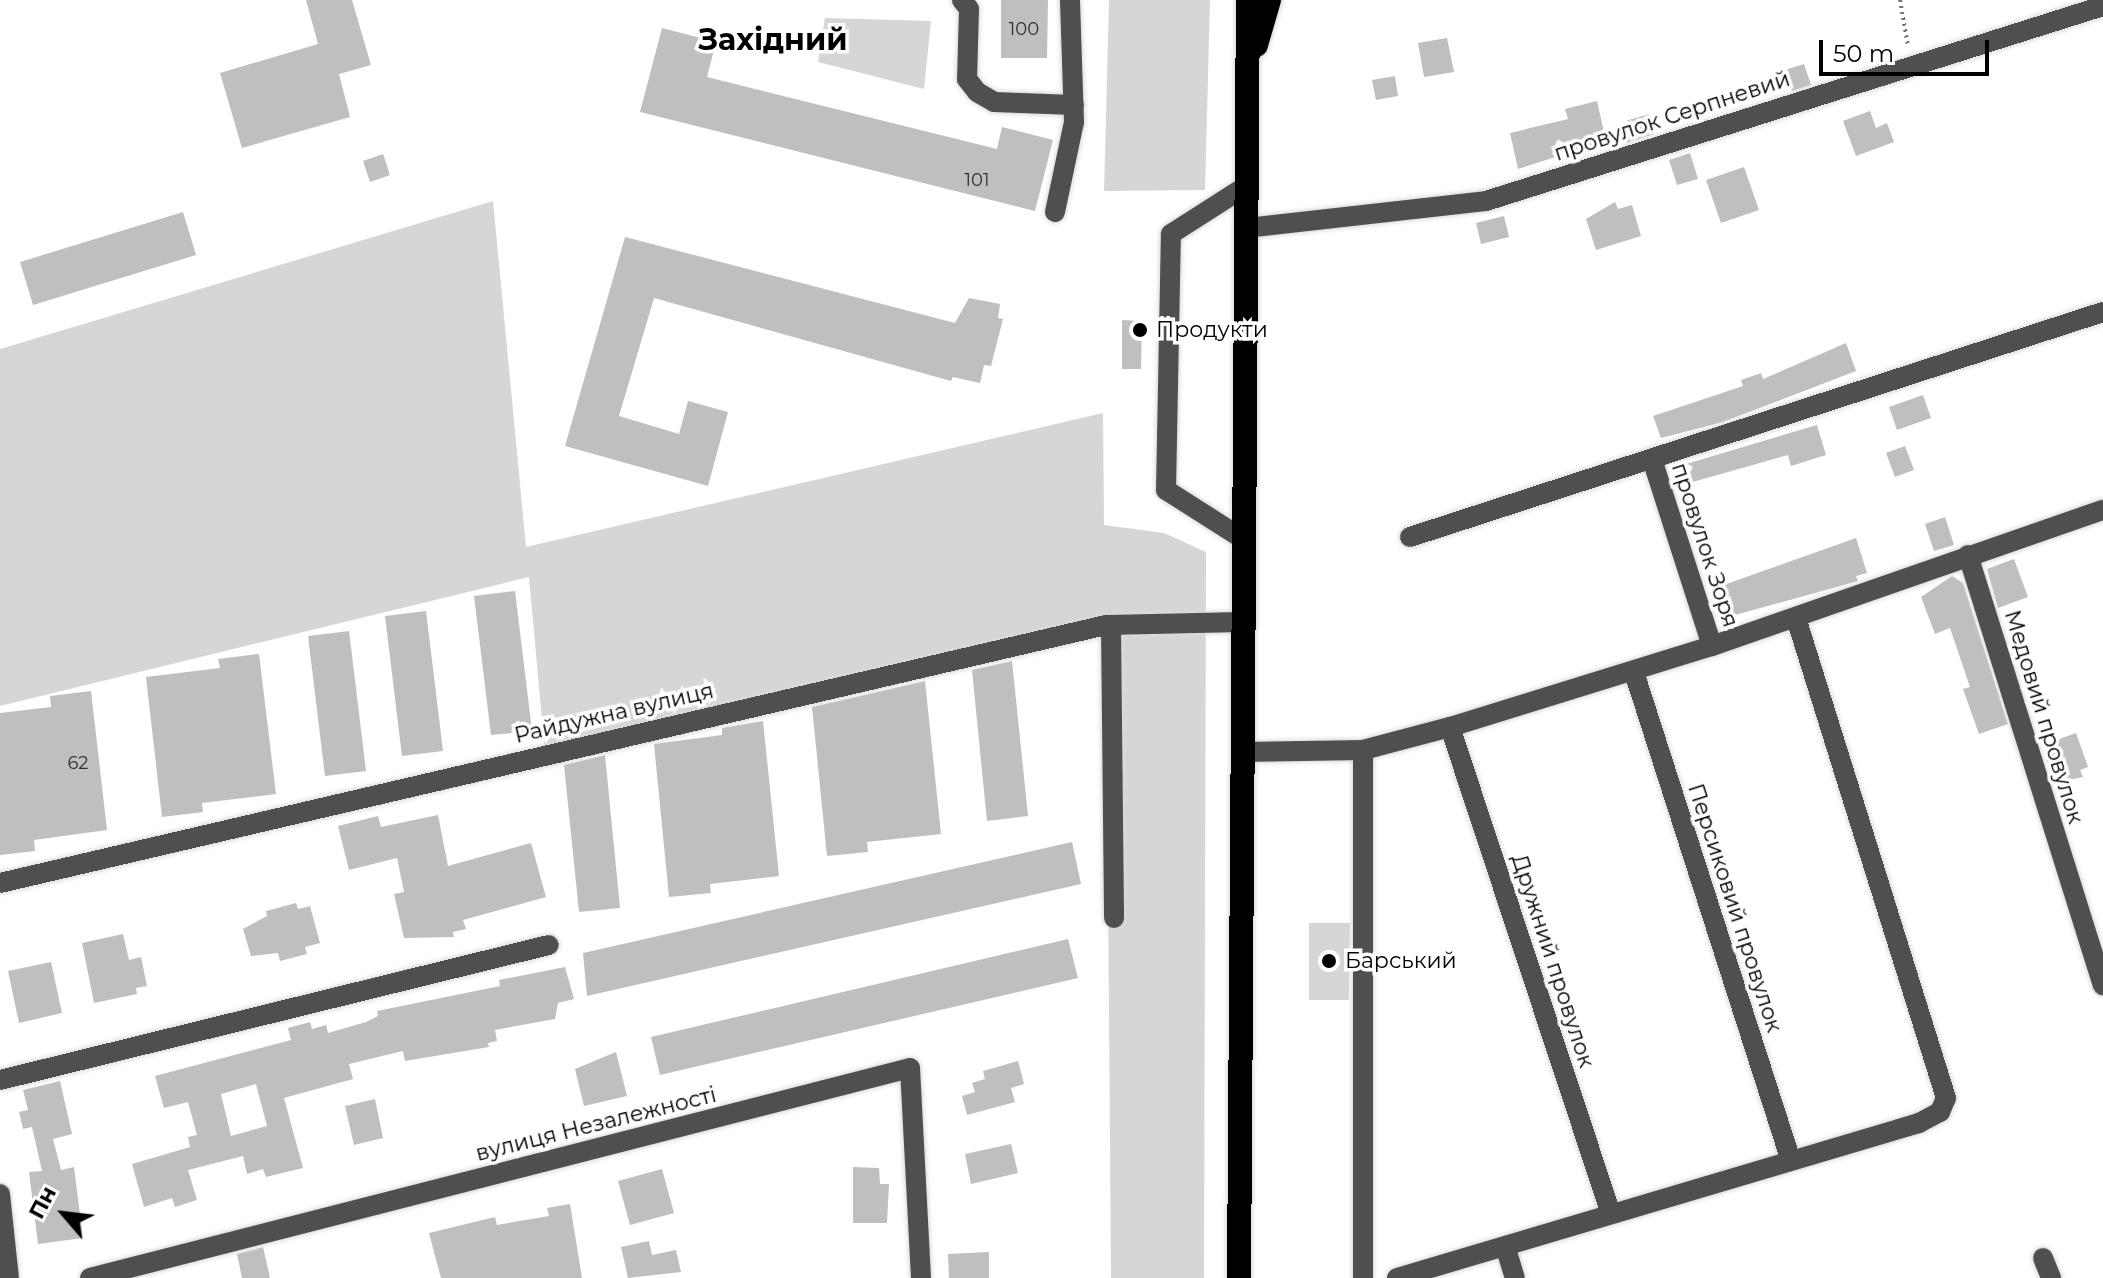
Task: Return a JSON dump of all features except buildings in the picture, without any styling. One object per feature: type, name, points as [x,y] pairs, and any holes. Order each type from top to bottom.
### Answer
[{"type":"highway","points":[[1239,1278],[1248,0]]},
{"type":"highway","points":[[1247,78],[1269,0]]},
{"type":"street","points":[[962,0],[969,9],[967,79],[977,92],[994,102],[1074,105]]},
{"type":"street","points":[[1055,212],[1074,105],[1070,0]]},
{"type":"street","name":"провулок Серпневий","points":[[1246,228],[1486,201],[1911,64],[2103,6]]},
{"type":"street","points":[[1243,539],[1166,490],[1171,234],[1246,186]]},
{"type":"street","points":[[1410,537],[2103,312]]},
{"type":"street","name":"провулок Зоря","points":[[1652,459],[1712,646]]},
{"type":"street","points":[[1242,752],[1363,750],[1450,727],[1634,672],[2103,510]]},
{"type":"street","name":"Медовий провулок","points":[[1968,555],[2103,985]]},
{"type":"street","points":[[1397,1278],[1506,1249],[1610,1211],[1919,1123],[1940,1112],[1946,1098],[1796,618]]},
{"type":"street","name":"Райдужна вулиця","points":[[0,883],[1111,625],[1243,622]]},
{"type":"street","points":[[1111,625],[1114,918]]},
{"type":"street","name":"Персиковий провулок","points":[[1634,672],[1790,1158]]},
{"type":"street","name":"Дружний провулок","points":[[1450,727],[1610,1211]]},
{"type":"street","points":[[1363,750],[1363,1278]]},
{"type":"street","points":[[0,1080],[549,945]]},
{"type":"street","name":"вулиця Незалежності","points":[[90,1278],[910,1068],[921,1278]]},
{"type":"street","points":[[0,1194],[9,1278]]},
{"type":"street","points":[[1506,1249],[1515,1278]]},
{"type":"street","points":[[2043,1258],[2051,1278]]},
{"type":"path","points":[[1900,0],[1911,64]]},
{"type":"shaded area","points":[[1109,0],[1210,0],[1205,190],[1104,191]]},
{"type":"shaded area","points":[[825,18],[931,21],[924,89],[818,62]]},
{"type":"shaded area","points":[[493,201],[526,547],[1103,413],[1104,525],[1164,533],[1206,552],[1204,1278],[1111,1278],[1106,625],[545,753],[529,577],[0,706],[0,349]]},
{"type":"shaded area","name":"Барський","points":[[1309,923],[1350,923],[1349,1000],[1309,1000]]},
{"type":"place","name":"Продукти","points":[[1140,330]]},
{"type":"place","name":"Барський","points":[[1329,961]]},
{"type":"district","name":"Західний","points":[[773,40]]}]
